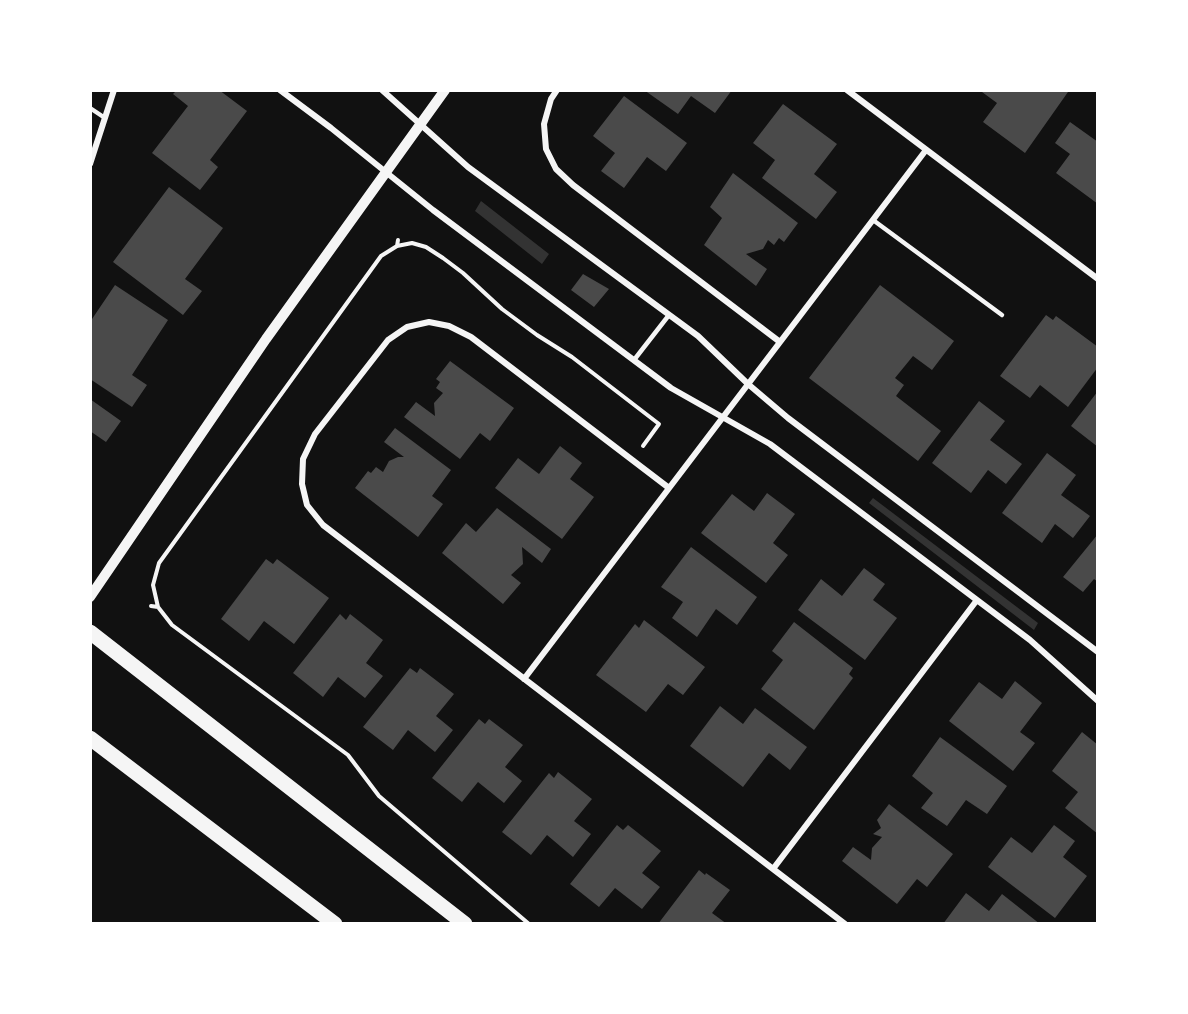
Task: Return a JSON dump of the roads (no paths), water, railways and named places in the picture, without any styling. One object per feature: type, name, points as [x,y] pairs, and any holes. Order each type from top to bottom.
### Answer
[{"type":"main road","points":[[90,632],[465,924]]},
{"type":"main road","points":[[90,738],[335,924]]},
{"type":"street","points":[[90,164],[114,90]]},
{"type":"street","points":[[280,90],[433,210],[671,388],[770,444],[1030,640],[1098,701]]},
{"type":"street","points":[[382,90],[468,167],[698,336],[748,384],[788,418],[1098,652]]},
{"type":"street","points":[[90,597],[266,339],[445,90]]},
{"type":"street","points":[[557,90],[551,99],[544,124],[546,149],[556,169],[573,185],[780,342]]},
{"type":"street","points":[[847,90],[1098,279]]},
{"type":"street","points":[[524,679],[926,150]]},
{"type":"street","points":[[669,488],[471,337],[449,326],[429,322],[407,327],[388,340],[315,434],[303,459],[302,484],[307,505],[323,525],[845,924]]},
{"type":"street","points":[[773,869],[977,600]]},
{"type":"lane","points":[[90,108],[105,118]]},
{"type":"lane","points":[[873,220],[1002,315]]},
{"type":"lane","points":[[634,360],[669,315]]}]
